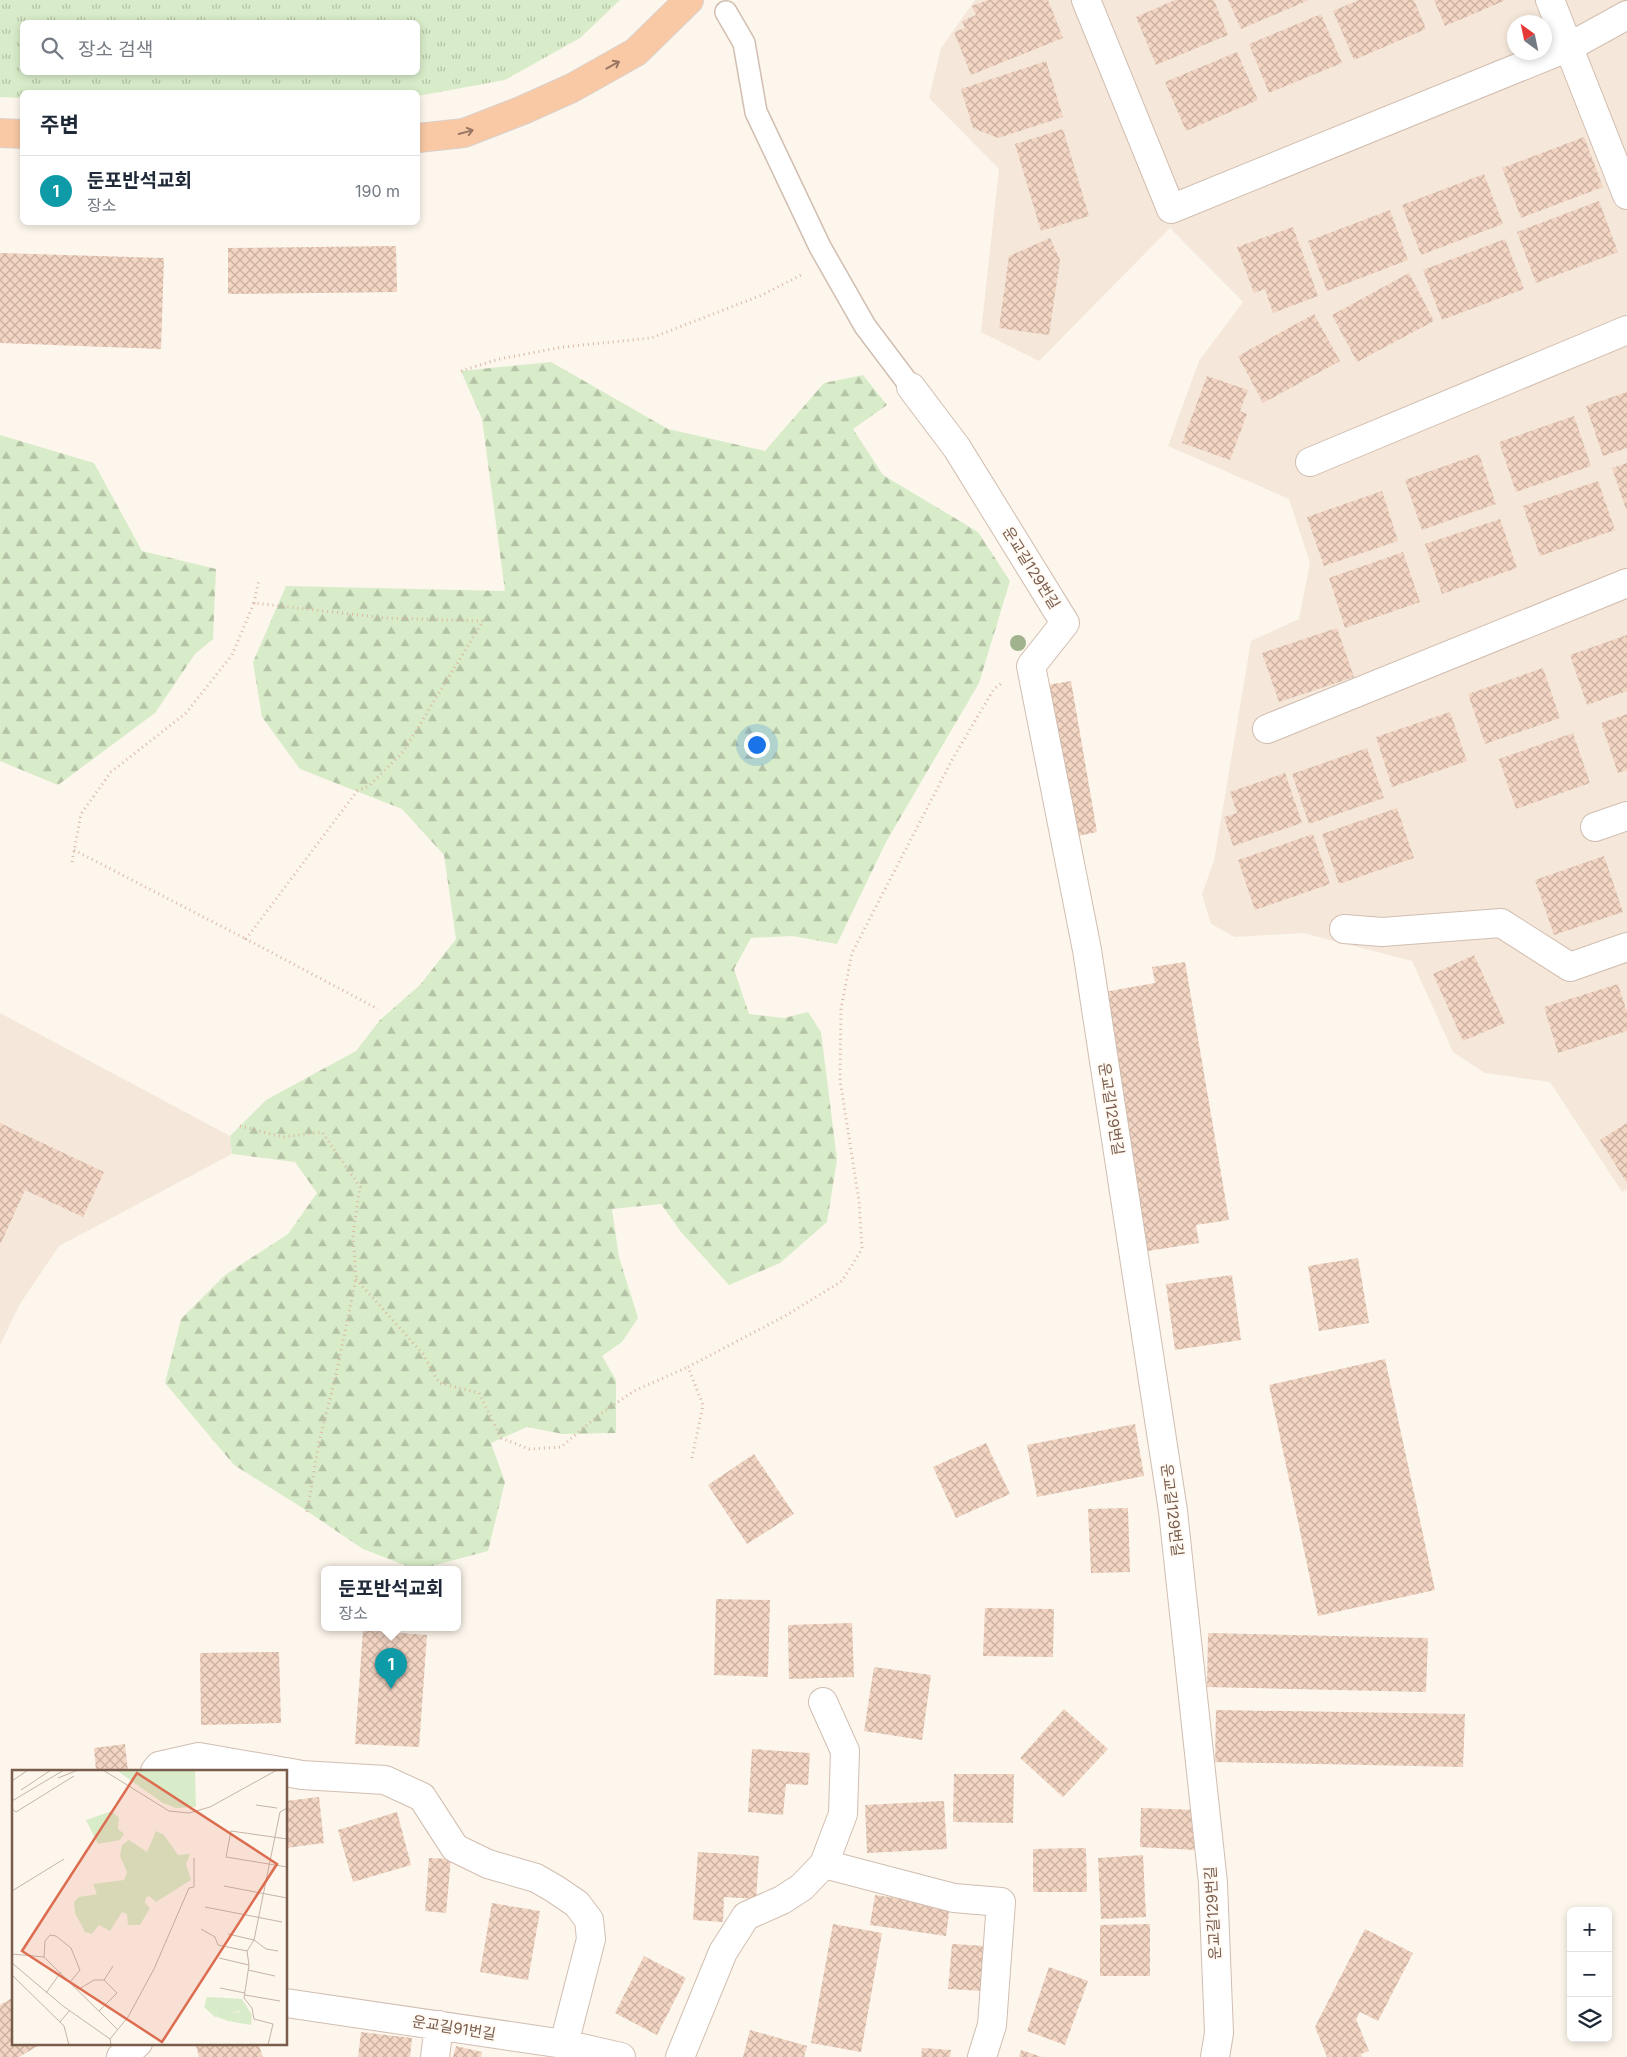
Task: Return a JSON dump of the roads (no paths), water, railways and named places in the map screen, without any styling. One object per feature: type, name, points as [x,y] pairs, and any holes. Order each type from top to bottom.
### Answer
[{"type":"highway","points":[[420,138],[464,133],[572,88],[636,52],[689,0]]},
{"type":"highway","points":[[0,133],[20,134]]},
{"type":"street","points":[[1086,0],[1171,209],[1569,47],[1627,15]]},
{"type":"street","points":[[1550,0],[1627,195]]},
{"type":"street","points":[[1310,462],[1627,330]]},
{"type":"street","name":"운교길129번길","points":[[911,388],[957,448],[1065,623],[1031,666],[1087,950],[1173,1511],[1213,1883],[1219,2033],[1215,2057]]},
{"type":"street","points":[[1267,729],[1627,583]]},
{"type":"street","points":[[1595,827],[1627,816]]},
{"type":"street","points":[[1344,930],[1382,932],[1501,923],[1570,967],[1627,947]]},
{"type":"street","points":[[680,2057],[723,1952],[746,1916],[782,1900],[802,1887],[824,1864],[843,1814],[845,1751],[823,1702]]},
{"type":"street","points":[[157,1770],[159,1766],[199,1757],[274,1770]]},
{"type":"street","points":[[288,1772],[302,1775],[385,1780],[402,1787],[422,1797],[455,1848],[488,1864],[536,1878],[555,1888],[577,1904],[589,1920],[591,1938],[564,2044]]},
{"type":"street","points":[[824,1864],[954,1898],[1001,1902],[992,2025],[982,2057]]},
{"type":"street","name":"운교길91번길","points":[[288,2003],[564,2044],[621,2057]]},
{"type":"street","points":[[435,2057],[439,2025]]},
{"type":"street","points":[[121,2057],[137,2044]]},
{"type":"lane","name":"운교길129번길","points":[[726,12],[744,44],[756,112],[824,254],[866,326],[911,388]]},
{"type":"place","name":"둔포반석교회","points":[[391,1689]]}]
